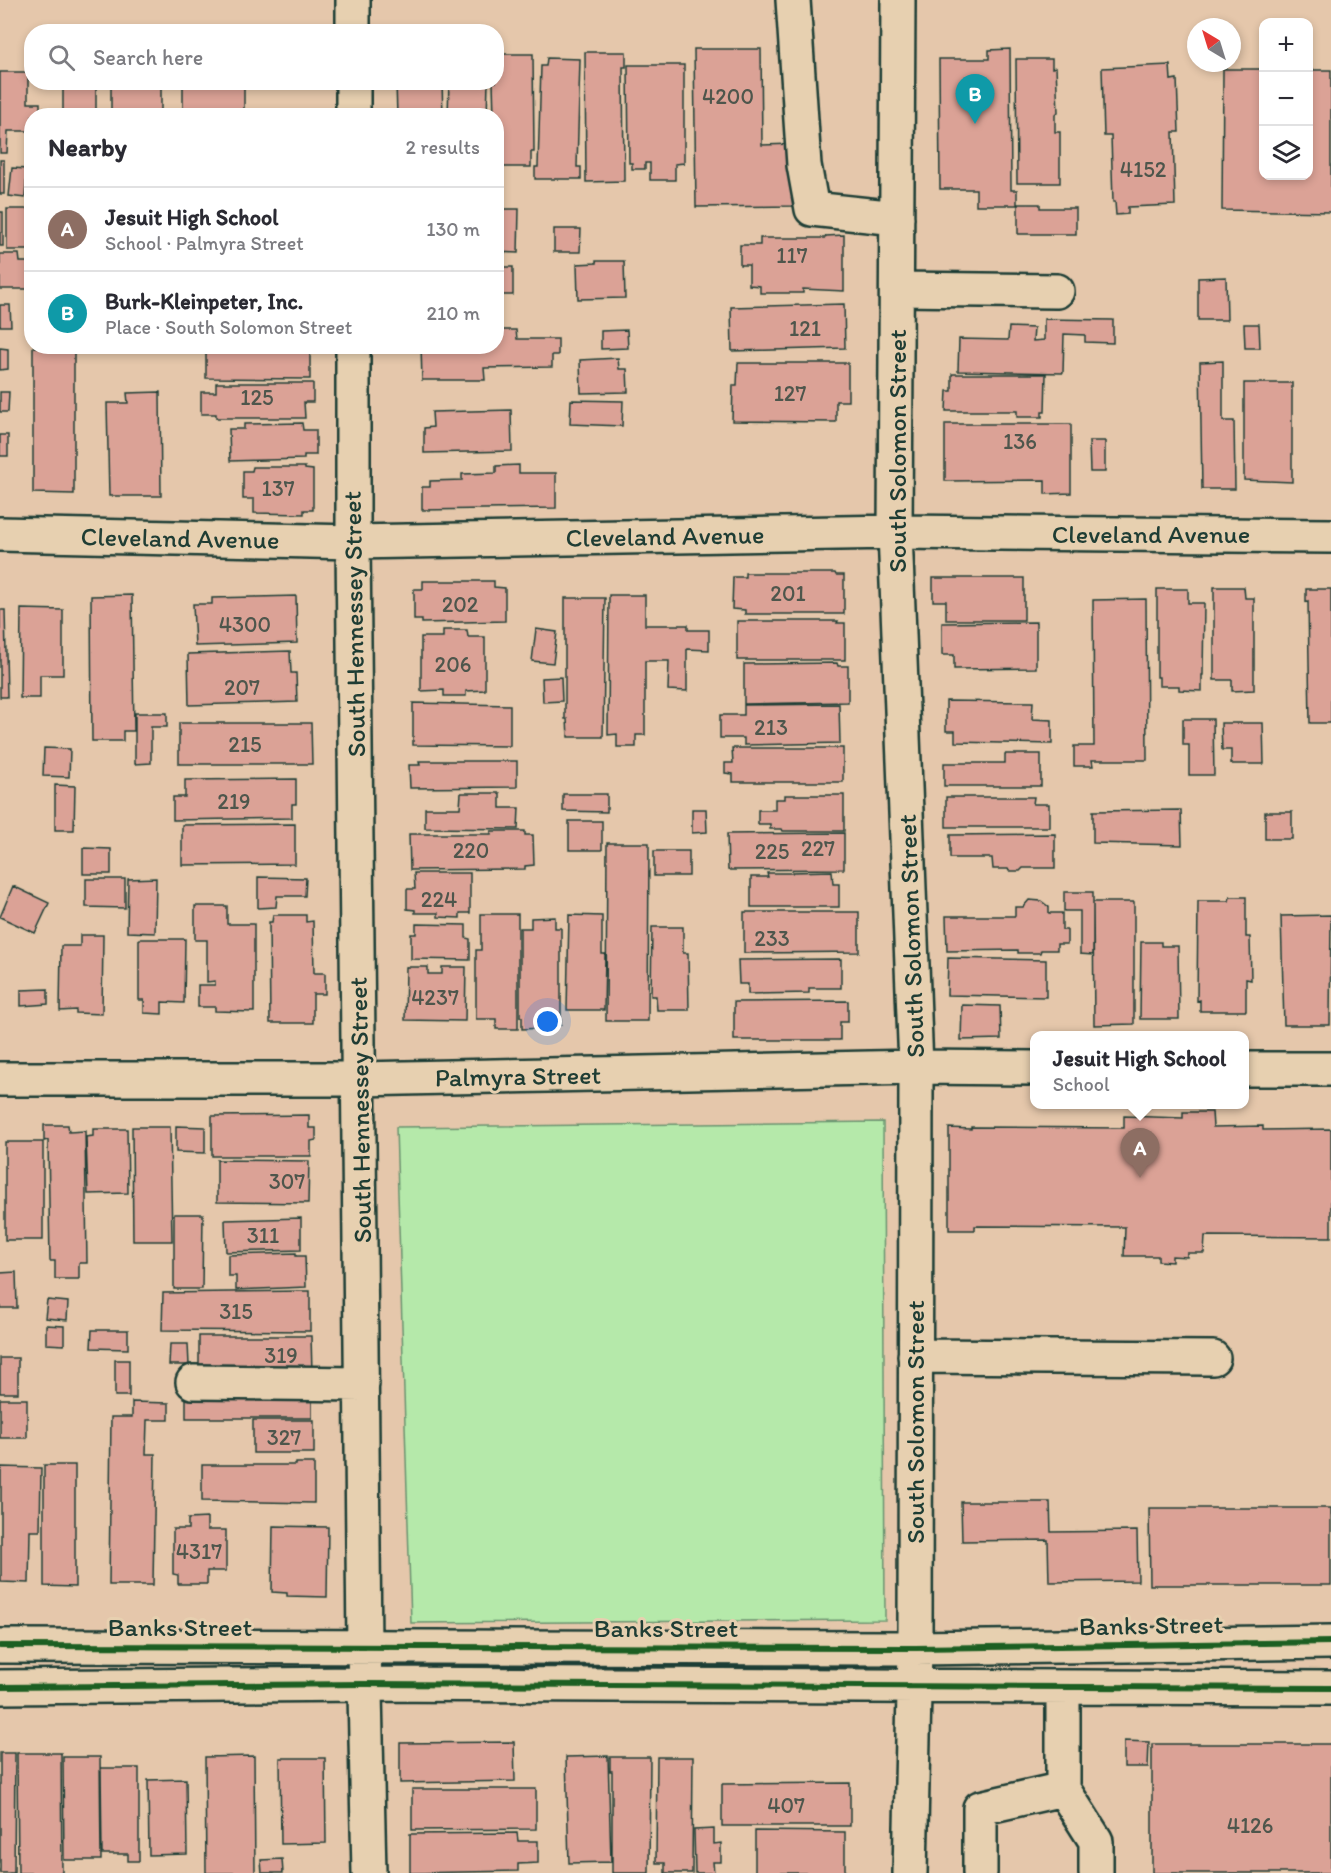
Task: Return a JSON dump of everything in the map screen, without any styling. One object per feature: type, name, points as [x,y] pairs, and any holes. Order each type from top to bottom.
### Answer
[{"type":"street","points":[[353,0],[353,24]]},
{"type":"street","points":[[793,0],[804,165],[812,209],[897,218]]},
{"type":"street","name":"South Solomon Street","points":[[898,0],[895,532],[916,1067],[915,1648],[910,1873]]},
{"type":"street","points":[[353,90],[353,108]]},
{"type":"street","points":[[897,289],[1058,291]]},
{"type":"street","name":"South Hennessey Street","points":[[353,354],[364,1684],[369,1873]]},
{"type":"street","name":"Cleveland Avenue","points":[[0,534],[353,542],[895,532],[1331,536]]},
{"type":"street","name":"Palmyra Street","points":[[0,1079],[360,1079],[916,1067],[1030,1068]]},
{"type":"street","points":[[1249,1069],[1331,1069]]},
{"type":"street","points":[[915,1356],[1213,1358]]},
{"type":"street","points":[[193,1382],[362,1384]]},
{"type":"street","name":"Banks Street","points":[[0,1646],[915,1648],[1331,1642]]},
{"type":"street","points":[[0,1688],[364,1684],[1331,1688]]},
{"type":"street","points":[[1063,1687],[1063,1790],[1096,1841],[1096,1873]]},
{"type":"street","points":[[980,1873],[980,1808],[1063,1790]]},
{"type":"green space","points":[[883,1122],[885,1620],[411,1623],[396,1127]]},
{"type":"building","points":[[694,49],[761,49],[762,145],[793,144],[793,206],[696,207]]},
{"type":"building","points":[[1010,49],[1011,190],[1017,190],[1017,205],[976,205],[976,189],[940,189],[939,59],[989,59],[989,50]]},
{"type":"building","points":[[585,52],[626,52],[626,67],[623,67],[624,181],[586,182]]},
{"type":"building","points":[[504,54],[533,54],[534,152],[531,152],[531,167],[504,167],[504,108],[494,108],[493,90],[504,90]]},
{"type":"building","points":[[547,58],[580,59],[577,167],[581,167],[581,179],[535,179],[535,167],[538,167],[541,66],[546,66]]},
{"type":"building","points":[[1016,59],[1052,59],[1052,68],[1056,67],[1058,112],[1055,115],[1055,132],[1060,132],[1060,183],[1017,183]]},
{"type":"building","points":[[628,65],[684,65],[684,163],[675,164],[675,180],[650,180],[650,163],[645,163],[645,169],[632,169],[632,163],[629,163]]},
{"type":"building","points":[[1170,65],[1171,80],[1177,79],[1179,132],[1173,132],[1175,205],[1128,207],[1128,214],[1116,215],[1115,202],[1113,202],[1111,136],[1104,136],[1102,68]]},
{"type":"building","points":[[1259,69],[1259,180],[1313,180],[1313,70],[1331,70],[1331,212],[1222,210],[1223,72]]},
{"type":"building","points":[[0,72],[24,72],[24,90],[28,90],[28,103],[40,103],[40,108],[24,108],[24,131],[8,131],[7,153],[0,153]]},
{"type":"building","points":[[63,90],[96,90],[96,108],[63,108]]},
{"type":"building","points":[[111,90],[161,90],[161,108],[111,108]]},
{"type":"building","points":[[183,90],[244,90],[244,108],[183,108]]},
{"type":"building","points":[[396,90],[442,90],[443,108],[397,108]]},
{"type":"building","points":[[449,90],[488,90],[487,108],[448,108]]},
{"type":"building","points":[[0,160],[4,160],[4,194],[0,194]]},
{"type":"building","points":[[12,168],[24,169],[24,198],[9,196]]},
{"type":"building","points":[[1018,204],[1040,204],[1040,208],[1076,208],[1076,234],[1018,234]]},
{"type":"building","points":[[7,209],[24,209],[24,250],[7,250]]},
{"type":"building","points":[[504,209],[519,209],[518,253],[504,252]]},
{"type":"building","points":[[0,212],[3,212],[3,246],[0,246]]},
{"type":"building","points":[[554,229],[581,229],[580,252],[554,252]]},
{"type":"building","points":[[844,235],[844,291],[803,289],[803,293],[760,293],[760,286],[749,285],[749,265],[740,265],[740,245],[760,245],[760,238],[825,238],[826,236]]},
{"type":"building","points":[[0,254],[19,254],[20,262],[24,262],[24,289],[0,289]]},
{"type":"building","points":[[596,261],[624,261],[625,298],[578,299],[577,264],[596,263]]},
{"type":"building","points":[[504,267],[513,267],[513,295],[504,295]]},
{"type":"building","points":[[1226,277],[1227,320],[1198,320],[1198,278]]},
{"type":"building","points":[[844,304],[845,348],[732,351],[731,307]]},
{"type":"building","points":[[0,305],[10,305],[11,326],[0,326]]},
{"type":"building","points":[[1044,319],[1113,320],[1113,343],[1085,342],[1085,335],[1064,334],[1063,373],[958,371],[959,339],[1008,340],[1009,327],[1034,328],[1033,341],[1044,340]]},
{"type":"building","points":[[1244,324],[1259,324],[1260,348],[1245,348]]},
{"type":"building","points":[[504,330],[516,330],[517,339],[558,339],[558,355],[552,355],[552,367],[484,368],[485,380],[422,380],[421,354],[504,354]]},
{"type":"building","points":[[627,330],[628,348],[601,349],[601,331]]},
{"type":"building","points":[[0,348],[8,349],[8,369],[0,370]]},
{"type":"building","points":[[33,354],[74,354],[74,494],[33,493]]},
{"type":"building","points":[[206,354],[310,354],[310,379],[206,378]]},
{"type":"building","points":[[618,358],[619,369],[627,369],[628,392],[581,393],[580,360]]},
{"type":"building","points":[[1223,361],[1223,421],[1234,421],[1235,489],[1202,489],[1200,362]]},
{"type":"building","points":[[738,363],[848,363],[848,401],[836,401],[836,422],[732,421],[733,385],[737,385]]},
{"type":"building","points":[[952,374],[1046,374],[1045,412],[1042,412],[1042,417],[1017,417],[1017,411],[946,411],[947,391],[952,391]]},
{"type":"building","points":[[216,383],[313,383],[313,402],[304,402],[305,418],[216,418],[216,414],[201,414],[201,392],[216,392]]},
{"type":"building","points":[[1244,383],[1292,383],[1292,482],[1244,480]]},
{"type":"building","points":[[0,392],[9,392],[8,412],[0,412]]},
{"type":"building","points":[[160,392],[161,496],[109,496],[107,403],[128,403],[127,393]]},
{"type":"building","points":[[571,400],[623,401],[622,426],[570,424]]},
{"type":"building","points":[[511,410],[512,451],[424,453],[424,428],[433,427],[432,412]]},
{"type":"building","points":[[302,423],[303,430],[316,430],[316,455],[304,455],[304,459],[230,461],[229,429],[244,429],[244,424]]},
{"type":"building","points":[[945,424],[1071,424],[1071,493],[1045,494],[1045,480],[945,481]]},
{"type":"building","points":[[0,435],[8,435],[8,456],[0,456]]},
{"type":"building","points":[[1089,441],[1105,441],[1105,472],[1090,472]]},
{"type":"building","points":[[519,465],[519,473],[556,473],[556,508],[422,510],[422,487],[430,487],[430,481],[462,480],[462,474],[496,473],[496,466]]},
{"type":"building","points":[[253,467],[305,467],[305,469],[313,470],[313,510],[304,510],[304,514],[254,513],[254,499],[243,499],[243,471],[252,471]]},
{"type":"building","points":[[745,573],[835,573],[844,575],[844,614],[745,614],[745,610],[732,609],[733,577],[745,577]]},
{"type":"building","points":[[933,578],[1024,578],[1024,620],[946,620],[946,601],[933,601]]},
{"type":"building","points":[[423,581],[494,581],[494,587],[505,588],[505,621],[422,623],[422,620],[414,620],[414,589],[423,589]]},
{"type":"building","points":[[1214,587],[1244,587],[1245,598],[1254,598],[1254,690],[1232,691],[1232,680],[1214,680]]},
{"type":"building","points":[[1157,589],[1188,589],[1188,603],[1204,603],[1202,691],[1179,690],[1179,686],[1159,686],[1159,677],[1157,677]]},
{"type":"building","points":[[1306,589],[1331,589],[1331,723],[1310,723]]},
{"type":"building","points":[[132,595],[134,731],[123,731],[123,741],[92,741],[91,596]]},
{"type":"building","points":[[609,595],[645,595],[645,625],[688,625],[688,630],[709,630],[709,650],[687,649],[687,691],[668,690],[669,661],[645,661],[645,735],[636,735],[636,747],[617,747],[617,734],[608,735]]},
{"type":"building","points":[[296,596],[297,643],[195,646],[193,604],[212,604],[212,598]]},
{"type":"building","points":[[565,598],[605,598],[603,737],[568,737],[567,719],[565,719]]},
{"type":"building","points":[[1146,599],[1147,760],[1092,760],[1093,766],[1074,766],[1074,746],[1094,746],[1093,600]]},
{"type":"building","points":[[21,609],[63,610],[63,675],[40,675],[40,698],[20,698]]},
{"type":"building","points":[[0,610],[5,610],[7,697],[0,697]]},
{"type":"building","points":[[737,621],[838,621],[837,623],[845,623],[845,660],[737,660]]},
{"type":"building","points":[[1036,622],[1036,668],[954,669],[954,655],[942,655],[942,623]]},
{"type":"building","points":[[536,629],[557,632],[553,663],[532,661]]},
{"type":"building","points":[[443,630],[467,630],[468,637],[485,637],[485,690],[466,691],[466,696],[444,696],[444,690],[421,691],[421,637],[443,637]]},
{"type":"building","points":[[290,651],[291,673],[296,673],[297,702],[189,705],[188,654]]},
{"type":"building","points":[[837,663],[838,666],[848,666],[848,702],[744,704],[744,664]]},
{"type":"building","points":[[561,677],[562,701],[543,702],[542,678]]},
{"type":"building","points":[[946,701],[1033,702],[1032,719],[1052,720],[1052,744],[955,742],[955,731],[946,731]]},
{"type":"building","points":[[413,703],[510,705],[510,746],[413,745]]},
{"type":"building","points":[[839,704],[840,743],[744,745],[744,738],[720,738],[720,715],[744,715],[744,705]]},
{"type":"building","points":[[135,713],[167,713],[167,727],[151,727],[151,763],[135,764]]},
{"type":"building","points":[[1183,719],[1213,719],[1214,775],[1189,775],[1189,745],[1183,745]]},
{"type":"building","points":[[179,723],[311,723],[312,764],[179,764]]},
{"type":"building","points":[[1221,723],[1263,723],[1264,764],[1231,764],[1231,750],[1222,750]]},
{"type":"building","points":[[44,748],[70,749],[69,777],[43,776]]},
{"type":"building","points":[[732,748],[843,748],[843,782],[733,782],[733,774],[725,773],[725,763],[733,763]]},
{"type":"building","points":[[1005,754],[1041,754],[1041,786],[944,786],[944,763],[1005,763]]},
{"type":"building","points":[[419,761],[517,761],[517,787],[410,788],[409,765],[420,765]]},
{"type":"building","points":[[296,779],[296,804],[292,804],[292,818],[173,820],[173,797],[185,797],[185,780]]},
{"type":"building","points":[[55,785],[75,786],[74,830],[55,830]]},
{"type":"building","points":[[461,793],[500,793],[500,808],[519,808],[518,829],[425,828],[425,808],[460,808]]},
{"type":"building","points":[[563,794],[607,794],[607,812],[563,811]]},
{"type":"building","points":[[785,795],[844,795],[844,831],[783,831],[782,829],[770,829],[770,824],[758,824],[758,810],[775,810],[775,799],[785,799]]},
{"type":"building","points":[[946,797],[1034,797],[1033,804],[1049,804],[1049,827],[946,827]]},
{"type":"building","points":[[692,809],[706,809],[707,832],[692,833]]},
{"type":"building","points":[[1181,810],[1182,845],[1093,843],[1093,811]]},
{"type":"building","points":[[1265,812],[1292,812],[1292,839],[1265,839]]},
{"type":"building","points":[[569,821],[602,821],[602,850],[569,850]]},
{"type":"building","points":[[295,824],[295,864],[182,865],[182,825]]},
{"type":"building","points":[[491,831],[525,831],[525,835],[533,835],[534,865],[525,866],[525,869],[410,870],[409,834],[491,834]]},
{"type":"building","points":[[844,833],[844,869],[728,870],[727,834]]},
{"type":"building","points":[[1055,834],[1055,868],[1023,868],[1020,871],[1009,871],[1008,869],[993,869],[992,858],[950,858],[950,835]]},
{"type":"building","points":[[607,843],[649,843],[648,1021],[606,1021]]},
{"type":"building","points":[[83,848],[111,849],[111,874],[83,874]]},
{"type":"building","points":[[654,851],[689,851],[689,876],[654,876]]},
{"type":"building","points":[[832,871],[833,884],[839,884],[839,907],[751,907],[751,877],[768,877],[767,873]]},
{"type":"building","points":[[414,873],[470,873],[470,913],[460,913],[460,918],[438,917],[438,913],[415,913],[415,910],[407,909],[407,889],[415,889]]},
{"type":"building","points":[[258,877],[306,878],[305,896],[277,896],[276,907],[258,908]]},
{"type":"building","points":[[156,878],[155,933],[127,932],[128,879]]},
{"type":"building","points":[[86,879],[125,879],[125,908],[86,907]]},
{"type":"building","points":[[13,886],[49,903],[35,933],[0,917]]},
{"type":"building","points":[[1064,892],[1093,892],[1093,955],[1080,954],[1080,911],[1064,911]]},
{"type":"building","points":[[1230,897],[1246,897],[1246,937],[1250,937],[1251,980],[1246,979],[1246,1011],[1200,1011],[1200,1000],[1197,1001],[1198,901],[1229,901]]},
{"type":"building","points":[[1029,900],[1041,901],[1049,907],[1049,913],[1062,913],[1062,930],[1067,930],[1067,944],[1057,944],[1057,950],[1041,950],[1040,953],[1018,953],[1018,950],[947,951],[946,916],[1015,916],[1015,907],[1023,907]]},
{"type":"building","points":[[1093,902],[1134,902],[1134,1024],[1094,1025]]},
{"type":"building","points":[[195,906],[227,906],[227,924],[254,924],[254,1012],[215,1011],[215,1007],[198,1007],[198,985],[215,985],[215,981],[207,982],[207,940],[195,940]]},
{"type":"building","points":[[744,912],[859,912],[859,952],[744,953]]},
{"type":"building","points":[[481,914],[518,914],[518,1029],[496,1029],[496,1019],[476,1019],[476,950],[481,950]]},
{"type":"building","points":[[273,915],[306,915],[306,922],[313,921],[314,973],[325,973],[325,994],[313,994],[313,1023],[270,1023],[269,922],[272,922]]},
{"type":"building","points":[[569,915],[602,916],[602,954],[605,954],[604,1010],[567,1010]]},
{"type":"building","points":[[1331,915],[1330,1025],[1284,1025],[1281,916]]},
{"type":"building","points":[[555,917],[555,928],[561,928],[561,1025],[522,1029],[520,928],[531,928],[531,918]]},
{"type":"building","points":[[416,924],[466,925],[466,938],[470,939],[470,960],[411,959],[411,934],[416,934]]},
{"type":"building","points":[[652,927],[683,927],[683,953],[688,953],[689,1010],[657,1010],[656,996],[651,996]]},
{"type":"building","points":[[80,935],[103,935],[102,1014],[76,1013],[76,1010],[60,1011],[61,946],[80,946]]},
{"type":"building","points":[[139,939],[185,939],[184,1003],[162,1002],[162,1014],[144,1013],[144,1000],[139,1000]]},
{"type":"building","points":[[1141,942],[1161,942],[1161,946],[1178,946],[1179,1019],[1140,1019]]},
{"type":"building","points":[[948,958],[1046,960],[1046,997],[947,995]]},
{"type":"building","points":[[841,959],[841,988],[809,988],[809,993],[748,994],[748,984],[739,984],[738,960]]},
{"type":"building","points":[[406,967],[428,967],[428,974],[442,974],[442,967],[466,967],[465,1021],[405,1020]]},
{"type":"building","points":[[48,989],[48,1004],[21,1006],[21,990]]},
{"type":"building","points":[[848,1001],[848,1022],[840,1022],[840,1040],[734,1040],[734,1002]]},
{"type":"building","points":[[962,1005],[1000,1006],[1001,1039],[961,1040]]},
{"type":"building","points":[[1183,1112],[1212,1112],[1213,1127],[1263,1126],[1263,1130],[1331,1129],[1331,1237],[1205,1236],[1204,1253],[1187,1253],[1187,1257],[1172,1256],[1172,1262],[1158,1261],[1158,1256],[1124,1256],[1125,1227],[975,1226],[975,1230],[949,1230],[949,1128],[1124,1128],[1124,1116],[1183,1118]]},
{"type":"building","points":[[309,1115],[309,1128],[316,1128],[316,1140],[311,1141],[311,1156],[212,1156],[212,1116]]},
{"type":"building","points":[[44,1125],[68,1125],[69,1132],[85,1131],[87,1263],[79,1263],[79,1279],[55,1279],[55,1261],[50,1261],[48,1140],[44,1141]]},
{"type":"building","points":[[176,1126],[205,1127],[205,1153],[176,1152]]},
{"type":"building","points":[[132,1127],[170,1127],[172,1241],[133,1241]]},
{"type":"building","points":[[93,1129],[127,1129],[128,1193],[88,1194],[86,1137],[93,1136]]},
{"type":"building","points":[[5,1142],[43,1142],[43,1240],[5,1240]]},
{"type":"building","points":[[217,1160],[309,1161],[308,1203],[217,1202]]},
{"type":"building","points":[[174,1214],[203,1214],[202,1289],[174,1289]]},
{"type":"building","points":[[301,1218],[301,1250],[226,1252],[225,1220]]},
{"type":"building","points":[[296,1253],[296,1256],[305,1256],[306,1287],[236,1290],[236,1276],[228,1276],[228,1255]]},
{"type":"building","points":[[16,1272],[17,1308],[0,1308],[0,1273]]},
{"type":"building","points":[[310,1291],[310,1331],[162,1330],[163,1293]]},
{"type":"building","points":[[47,1300],[68,1302],[67,1320],[45,1318]]},
{"type":"building","points":[[46,1325],[64,1326],[64,1345],[46,1344]]},
{"type":"building","points":[[92,1330],[128,1330],[128,1349],[91,1348]]},
{"type":"building","points":[[199,1336],[311,1336],[312,1373],[199,1373]]},
{"type":"building","points":[[170,1344],[188,1344],[189,1365],[169,1365]]},
{"type":"building","points":[[0,1358],[18,1358],[18,1393],[0,1393]]},
{"type":"building","points":[[115,1360],[129,1360],[129,1396],[115,1396]]},
{"type":"building","points":[[186,1391],[312,1392],[312,1418],[186,1418]]},
{"type":"building","points":[[0,1399],[27,1399],[27,1438],[0,1438]]},
{"type":"building","points":[[132,1402],[169,1403],[169,1420],[147,1420],[146,1454],[155,1454],[153,1585],[109,1585],[111,1417],[132,1417]]},
{"type":"building","points":[[253,1420],[314,1420],[314,1453],[253,1453]]},
{"type":"building","points":[[296,1463],[314,1463],[314,1503],[202,1501],[202,1465],[296,1465]]},
{"type":"building","points":[[44,1465],[75,1465],[75,1587],[44,1586]]},
{"type":"building","points":[[1,1467],[41,1468],[40,1531],[30,1531],[29,1583],[1,1582]]},
{"type":"building","points":[[961,1502],[1050,1502],[1051,1532],[1137,1531],[1138,1581],[1049,1582],[1048,1540],[962,1541]]},
{"type":"building","points":[[1149,1508],[1331,1508],[1331,1585],[1150,1585]]},
{"type":"building","points":[[207,1518],[207,1530],[226,1530],[226,1571],[207,1571],[207,1584],[178,1584],[178,1575],[173,1574],[173,1529],[188,1529],[188,1519]]},
{"type":"building","points":[[273,1526],[328,1527],[327,1597],[287,1596],[287,1593],[272,1592]]},
{"type":"building","points":[[1124,1741],[1149,1742],[1148,1767],[1124,1767]]},
{"type":"building","points":[[514,1742],[515,1781],[400,1783],[400,1743]]},
{"type":"building","points":[[1152,1744],[1331,1744],[1331,1873],[1152,1873]]},
{"type":"building","points":[[0,1753],[15,1753],[14,1873],[0,1873]]},
{"type":"building","points":[[17,1753],[61,1753],[62,1873],[18,1873]]},
{"type":"building","points":[[254,1756],[255,1873],[206,1873],[205,1757]]},
{"type":"building","points":[[608,1756],[611,1862],[569,1863],[566,1757]]},
{"type":"building","points":[[63,1757],[100,1757],[101,1860],[64,1860]]},
{"type":"building","points":[[610,1757],[650,1757],[649,1873],[612,1873]]},
{"type":"building","points":[[657,1757],[693,1757],[692,1873],[665,1873],[665,1863],[656,1863]]},
{"type":"building","points":[[280,1758],[325,1758],[326,1843],[281,1844]]},
{"type":"building","points":[[101,1768],[139,1768],[139,1861],[128,1861],[128,1854],[102,1854]]},
{"type":"building","points":[[186,1779],[187,1854],[149,1855],[148,1780]]},
{"type":"building","points":[[850,1783],[850,1826],[722,1826],[722,1784]]},
{"type":"building","points":[[412,1789],[536,1789],[536,1829],[412,1830]]},
{"type":"building","points":[[714,1829],[714,1844],[721,1843],[721,1862],[713,1862],[714,1873],[695,1873],[694,1830]]},
{"type":"building","points":[[755,1831],[845,1832],[845,1873],[755,1873]]},
{"type":"building","points":[[517,1833],[518,1841],[538,1841],[538,1863],[518,1864],[518,1871],[410,1873],[410,1834]]},
{"type":"building","points":[[282,1859],[283,1873],[262,1873],[261,1860]]},
{"type":"cycle path","points":[[0,1646],[915,1648],[1331,1642]]},
{"type":"cycle path","points":[[0,1687],[364,1684],[1331,1688]]},
{"type":"place","name":"Burk-Kleinpeter, Inc.","points":[[975,124]]},
{"type":"place","name":"Jesuit High School","points":[[1140,1178]]}]
